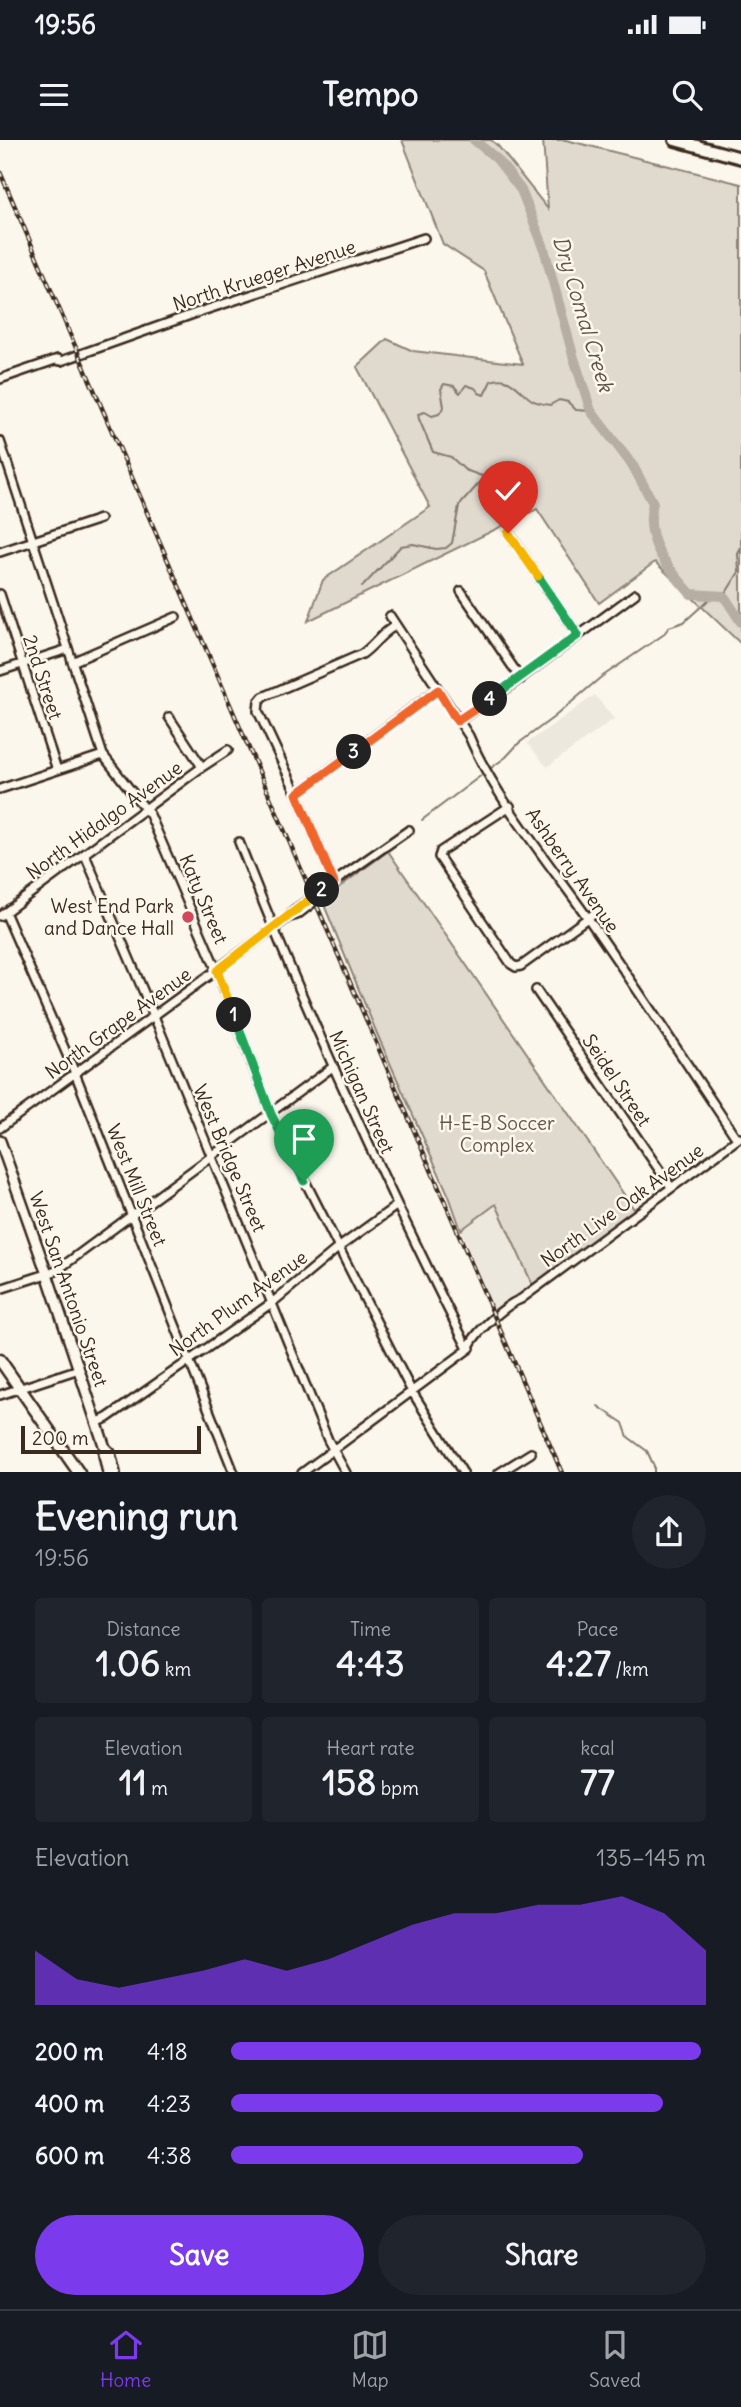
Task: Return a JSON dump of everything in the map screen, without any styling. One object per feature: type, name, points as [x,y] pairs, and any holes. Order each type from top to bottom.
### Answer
[{"type":"main road","points":[[675,140],[741,158]]},
{"type":"main road","points":[[0,1360],[79,1472]]},
{"type":"street","name":"North Krueger Avenue","points":[[0,379],[424,238]]},
{"type":"street","name":"Katy Street","points":[[0,442],[103,755],[146,809],[217,971],[271,1114],[411,1390],[463,1472]]},
{"type":"street","points":[[0,552],[100,519]]},
{"type":"street","points":[[508,533],[578,635]]},
{"type":"street","points":[[461,591],[521,679]]},
{"type":"street","name":"2nd Street","points":[[0,594],[57,770]]},
{"type":"street","points":[[457,721],[521,679],[635,594]]},
{"type":"street","name":"Ashberry Avenue","points":[[390,616],[469,736],[477,754],[510,806],[739,1138]]},
{"type":"street","points":[[72,662],[176,617]]},
{"type":"street","points":[[334,883],[297,794],[258,711],[259,702],[266,696],[362,654],[372,648],[380,635],[395,626]]},
{"type":"street","points":[[0,671],[68,649]]},
{"type":"street","points":[[297,794],[438,690]]},
{"type":"street","points":[[169,717],[202,767]]},
{"type":"street","name":"North Hidalgo Avenue","points":[[2,914],[228,750]]},
{"type":"street","points":[[0,789],[103,755]]},
{"type":"street","points":[[510,806],[441,851],[439,857],[511,964],[521,966],[596,912]]},
{"type":"street","name":"North Grape Avenue","points":[[0,1128],[217,971],[295,910],[409,830]]},
{"type":"street","name":"Michigan Street","points":[[239,842],[273,929],[396,1206],[468,1349]]},
{"type":"street","name":"West Bridge Street","points":[[85,855],[333,1450],[346,1472]]},
{"type":"street","name":"West Mill Street","points":[[2,914],[75,1073],[234,1472]]},
{"type":"street","name":"Seidel Street","points":[[536,990],[671,1187]]},
{"type":"street","points":[[0,1289],[56,1271],[334,1066]]},
{"type":"street","name":"North Live Oak Avenue","points":[[302,1472],[468,1349],[484,1328],[513,1302],[521,1299],[739,1138]]},
{"type":"street","name":"West San Antonio Street","points":[[0,1144],[115,1472]]},
{"type":"street","name":"North Plum Avenue","points":[[96,1423],[107,1418],[273,1301],[338,1248],[396,1206]]},
{"type":"street","points":[[0,1395],[79,1369]]},
{"type":"street","name":"West San Antonio Street","points":[[105,1448],[108,1472]]},
{"type":"street","points":[[499,1472],[531,1453]]},
{"type":"shaded area","points":[[595,695],[614,719],[547,767],[527,743]]},
{"type":"shaded area","points":[[496,1203],[533,1286],[495,1313],[461,1230]]},
{"type":"green space","points":[[402,140],[491,140],[548,209],[543,140],[566,140],[741,184],[741,644],[655,562],[599,603],[537,509],[308,621],[323,580],[430,507],[357,367],[387,339],[413,351],[523,364],[484,271],[443,244]]},
{"type":"green space","name":"H-E-B Soccer Complex","points":[[388,851],[636,1212],[533,1286],[496,1204],[461,1230],[449,1196],[378,1036],[322,900]]},
{"type":"waterway","name":"Dry Comal Creek","points":[[474,140],[497,159],[521,190],[543,245],[591,411],[633,466],[653,503],[651,530],[666,564],[691,594],[724,596],[741,622]]},
{"type":"waterway","points":[[362,587],[401,546],[413,544],[436,549],[446,548],[452,543],[459,506],[482,480],[482,476],[465,470],[451,457],[433,452],[419,419],[418,414],[425,412],[432,416],[439,414],[444,407],[441,389],[444,384],[454,386],[460,393],[466,385],[484,395],[491,381],[504,380],[536,402],[550,405],[559,400],[568,402],[576,410],[591,411]]},
{"type":"waterway","points":[[724,596],[739,572],[738,554],[741,547]]},
{"type":"waterway","points":[[491,768],[600,678],[663,635],[669,627],[684,622],[714,595]]},
{"type":"waterway","points":[[422,820],[483,774]]},
{"type":"waterway","points":[[598,1406],[623,1423],[628,1437],[647,1451],[654,1472]]},
{"type":"railway","points":[[0,172],[562,1472]]},
{"type":"place","name":"West End Park and Dance Hall","points":[[188,917]]},
{"type":"route","points":[[304,1181],[271,1114],[217,971],[334,883],[297,794],[438,690],[457,721],[521,679],[578,635],[508,533]]}]
